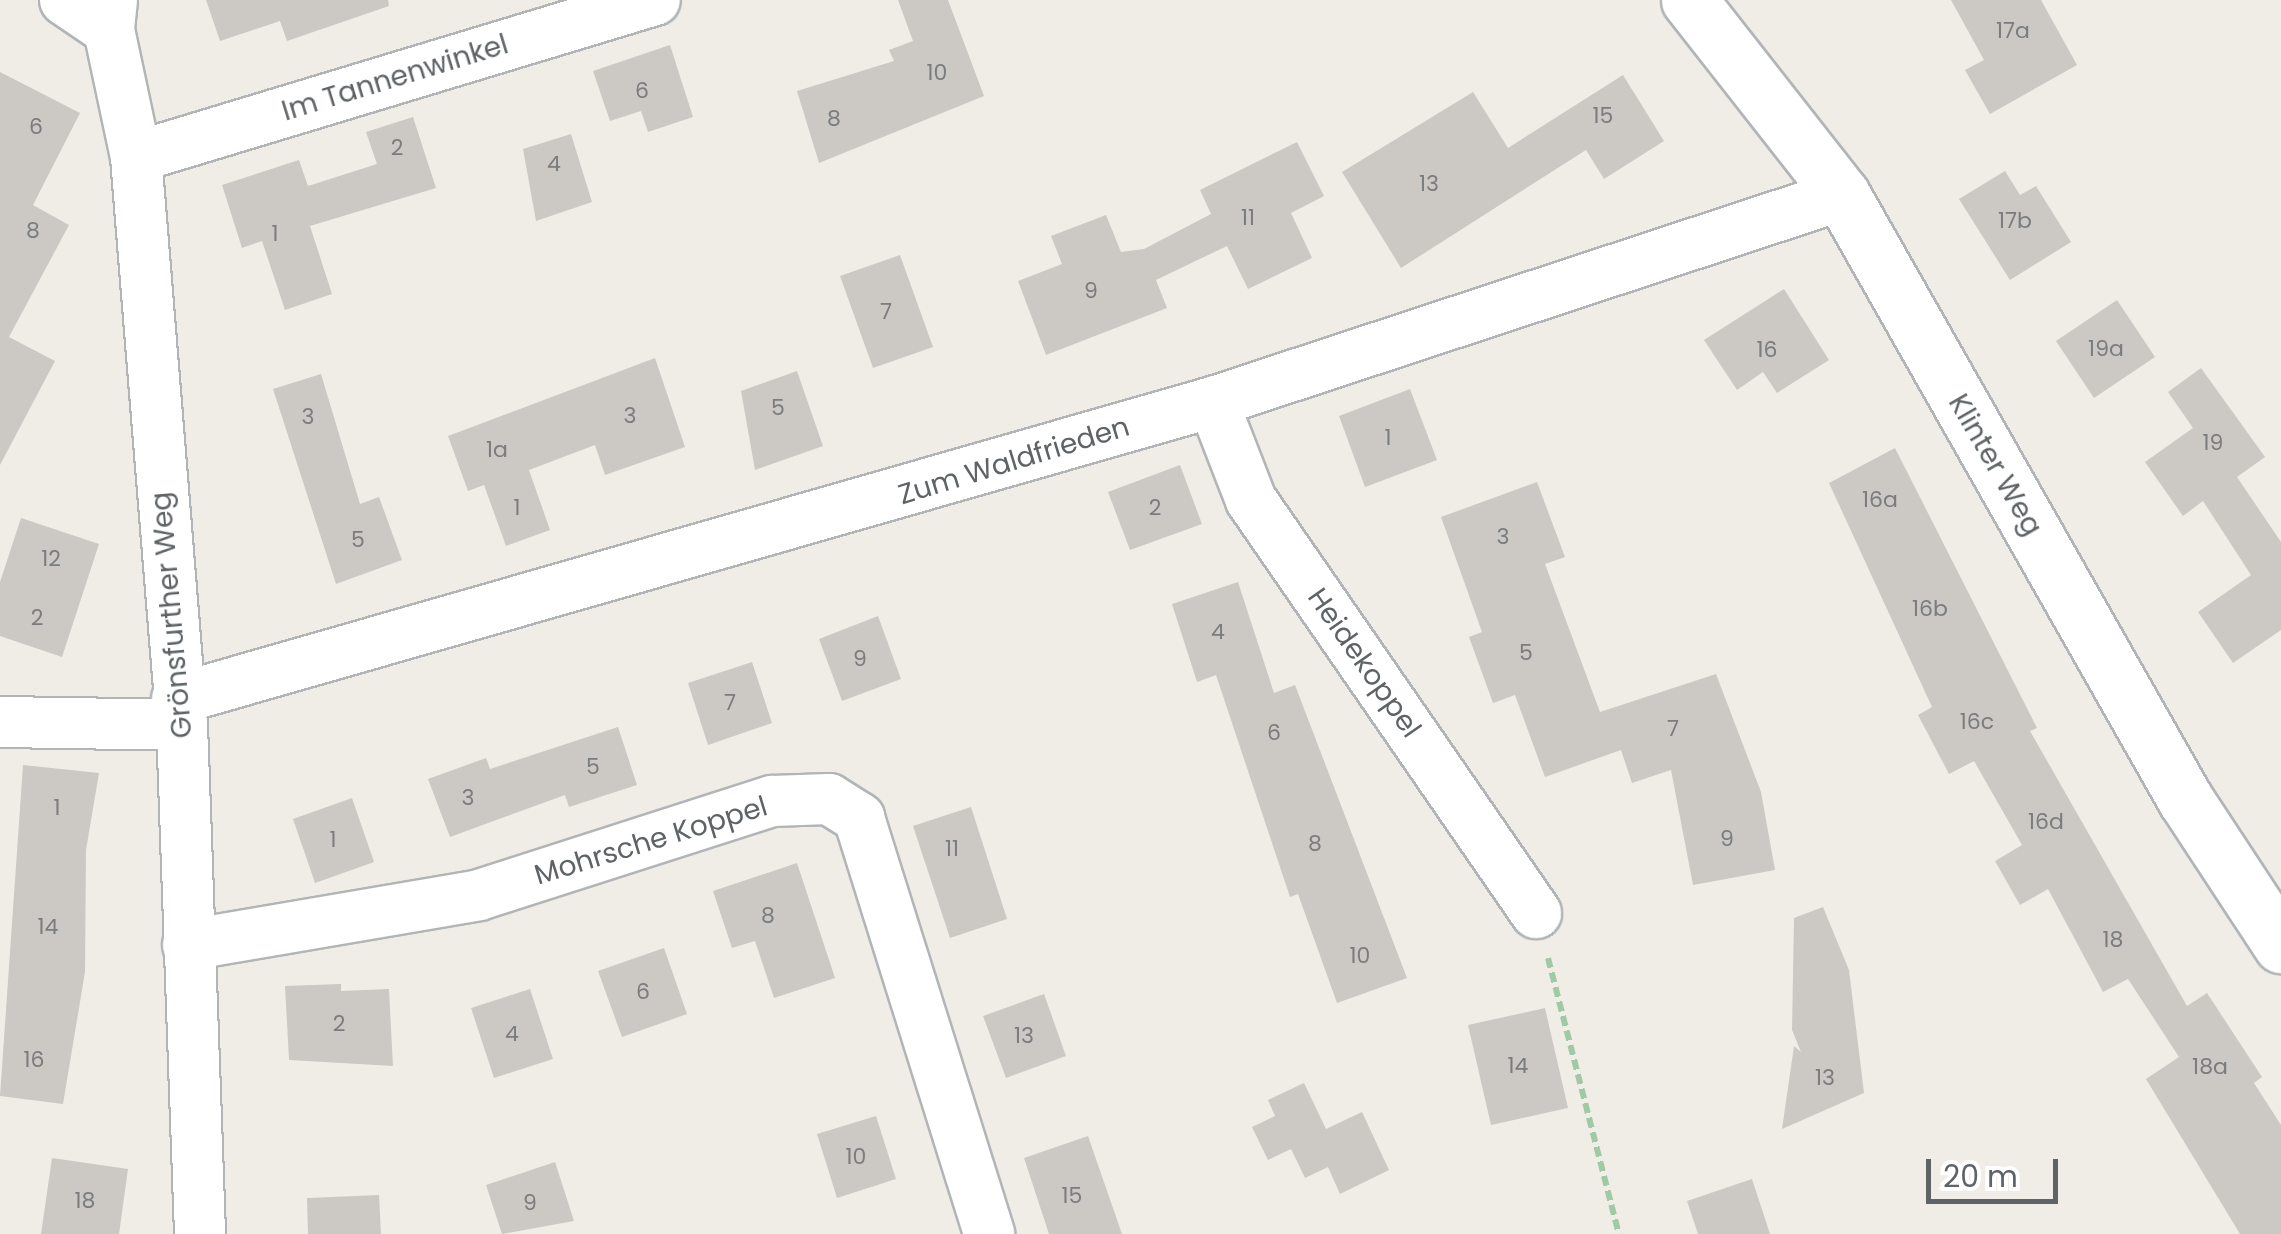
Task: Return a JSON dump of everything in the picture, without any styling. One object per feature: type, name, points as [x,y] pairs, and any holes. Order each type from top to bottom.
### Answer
[{"type":"street","points":[[66,0],[110,15]]},
{"type":"street","name":"Im Tannenwinkel","points":[[136,157],[655,0]]},
{"type":"street","name":"Klinter Weg","points":[[1689,0],[1842,195],[2185,799],[2281,945]]},
{"type":"street","name":"Grönsfurther Weg","points":[[110,15],[136,157],[180,712],[200,1234]]},
{"type":"street","name":"Zum Waldfrieden","points":[[0,722],[180,712],[1214,402],[1842,195]]},
{"type":"street","name":"Heidekoppel","points":[[1214,402],[1252,500],[1536,914]]},
{"type":"street","name":"Mohrsche Koppel","points":[[188,946],[479,895],[772,801],[829,800],[859,818],[989,1234]]},
{"type":"path","points":[[1536,914],[1619,1234]]},
{"type":"building","points":[[206,0],[388,0],[389,6],[287,41],[280,21],[220,41]]},
{"type":"building","points":[[898,0],[948,0],[984,96],[819,163],[797,91],[894,61],[889,50],[913,41]]},
{"type":"building","points":[[1951,0],[2041,0],[2077,65],[1990,114],[1965,70],[1984,60]]},
{"type":"building","points":[[670,45],[693,117],[648,132],[641,111],[610,121],[593,71]]},
{"type":"building","points":[[0,72],[80,113],[33,205],[69,225],[9,337],[55,361],[0,465]]},
{"type":"building","points":[[1623,75],[1664,141],[1604,179],[1586,150],[1401,268],[1342,172],[1473,92],[1508,148]]},
{"type":"building","points":[[413,117],[436,188],[310,226],[332,294],[285,310],[262,241],[242,248],[222,185],[299,160],[308,186],[377,164],[366,132]]},
{"type":"building","points":[[571,134],[592,202],[536,221],[523,149]]},
{"type":"building","points":[[1297,142],[1324,196],[1291,213],[1312,258],[1248,289],[1227,246],[1156,280],[1167,308],[1046,355],[1018,281],[1062,264],[1051,236],[1106,215],[1121,252],[1144,249],[1211,214],[1200,190]]},
{"type":"building","points":[[2005,171],[2020,195],[2036,186],[2071,242],[2010,280],[1959,199]]},
{"type":"building","points":[[900,255],[933,347],[873,368],[840,276]]},
{"type":"building","points":[[1784,289],[1829,360],[1777,393],[1763,372],[1737,390],[1704,340]]},
{"type":"building","points":[[2117,300],[2155,357],[2094,398],[2056,341]]},
{"type":"building","points":[[655,358],[685,447],[605,475],[595,445],[529,470],[550,530],[506,546],[484,485],[468,491],[448,436]]},
{"type":"building","points":[[2201,368],[2265,457],[2237,477],[2281,542],[2281,630],[2233,663],[2198,612],[2251,575],[2203,501],[2183,516],[2145,462],[2193,428],[2168,392]]},
{"type":"building","points":[[797,371],[823,446],[755,470],[741,391]]},
{"type":"building","points":[[321,374],[360,504],[379,497],[402,560],[336,584],[273,389]]},
{"type":"building","points":[[1410,389],[1437,460],[1365,487],[1339,416]]},
{"type":"building","points":[[1895,448],[2037,728],[2030,731],[2187,1006],[2207,993],[2262,1077],[2254,1083],[2281,1125],[2281,1234],[2240,1234],[2146,1079],[2179,1057],[2128,979],[2103,992],[2048,889],[2020,905],[1995,861],[2022,845],[1974,761],[1949,774],[1918,715],[1932,707],[1829,483]]},
{"type":"building","points":[[1180,465],[1202,524],[1130,550],[1108,492]]},
{"type":"building","points":[[1537,482],[1565,557],[1545,564],[1600,712],[1716,674],[1761,792],[1775,870],[1693,885],[1671,770],[1632,783],[1621,750],[1545,777],[1515,695],[1493,703],[1469,637],[1482,632],[1441,517]]},
{"type":"building","points":[[21,518],[99,544],[62,657],[0,636],[0,582]]},
{"type":"building","points":[[1238,582],[1274,693],[1295,685],[1407,978],[1337,1003],[1298,894],[1290,897],[1216,675],[1197,682],[1172,604]]},
{"type":"building","points":[[878,616],[901,679],[842,701],[819,639]]},
{"type":"building","points":[[752,662],[772,723],[708,745],[688,683]]},
{"type":"building","points":[[618,727],[637,785],[569,807],[565,795],[450,837],[428,779],[486,758],[490,769]]},
{"type":"building","points":[[23,765],[99,773],[86,850],[85,972],[63,1104],[0,1096]]},
{"type":"building","points":[[352,798],[374,862],[315,883],[293,819]]},
{"type":"building","points":[[971,807],[1007,919],[950,938],[913,826]]},
{"type":"building","points":[[797,863],[835,978],[774,998],[755,941],[732,948],[713,891]]},
{"type":"building","points":[[1823,907],[1849,970],[1864,1093],[1782,1129],[1794,1046],[1801,1052],[1792,1030],[1794,918]]},
{"type":"building","points":[[664,948],[687,1014],[622,1037],[598,971]]},
{"type":"building","points":[[341,984],[341,991],[389,989],[393,1066],[289,1060],[285,986]]},
{"type":"building","points":[[530,989],[553,1059],[494,1078],[471,1008]]},
{"type":"building","points":[[1044,994],[1066,1056],[1006,1078],[983,1016]]},
{"type":"building","points":[[1545,1008],[1568,1108],[1491,1125],[1468,1025]]},
{"type":"building","points":[[1304,1083],[1326,1129],[1362,1112],[1389,1170],[1340,1194],[1328,1167],[1305,1178],[1291,1149],[1268,1160],[1252,1127],[1275,1116],[1268,1100]]},
{"type":"building","points":[[876,1116],[896,1179],[837,1198],[817,1134]]},
{"type":"building","points":[[1088,1136],[1122,1234],[1049,1234],[1024,1158]]},
{"type":"building","points":[[52,1158],[128,1169],[119,1234],[41,1234]]},
{"type":"building","points":[[555,1162],[574,1221],[502,1234],[486,1185]]},
{"type":"building","points":[[1752,1179],[1770,1234],[1698,1234],[1687,1201]]},
{"type":"building","points":[[379,1195],[381,1234],[308,1234],[307,1198]]}]
